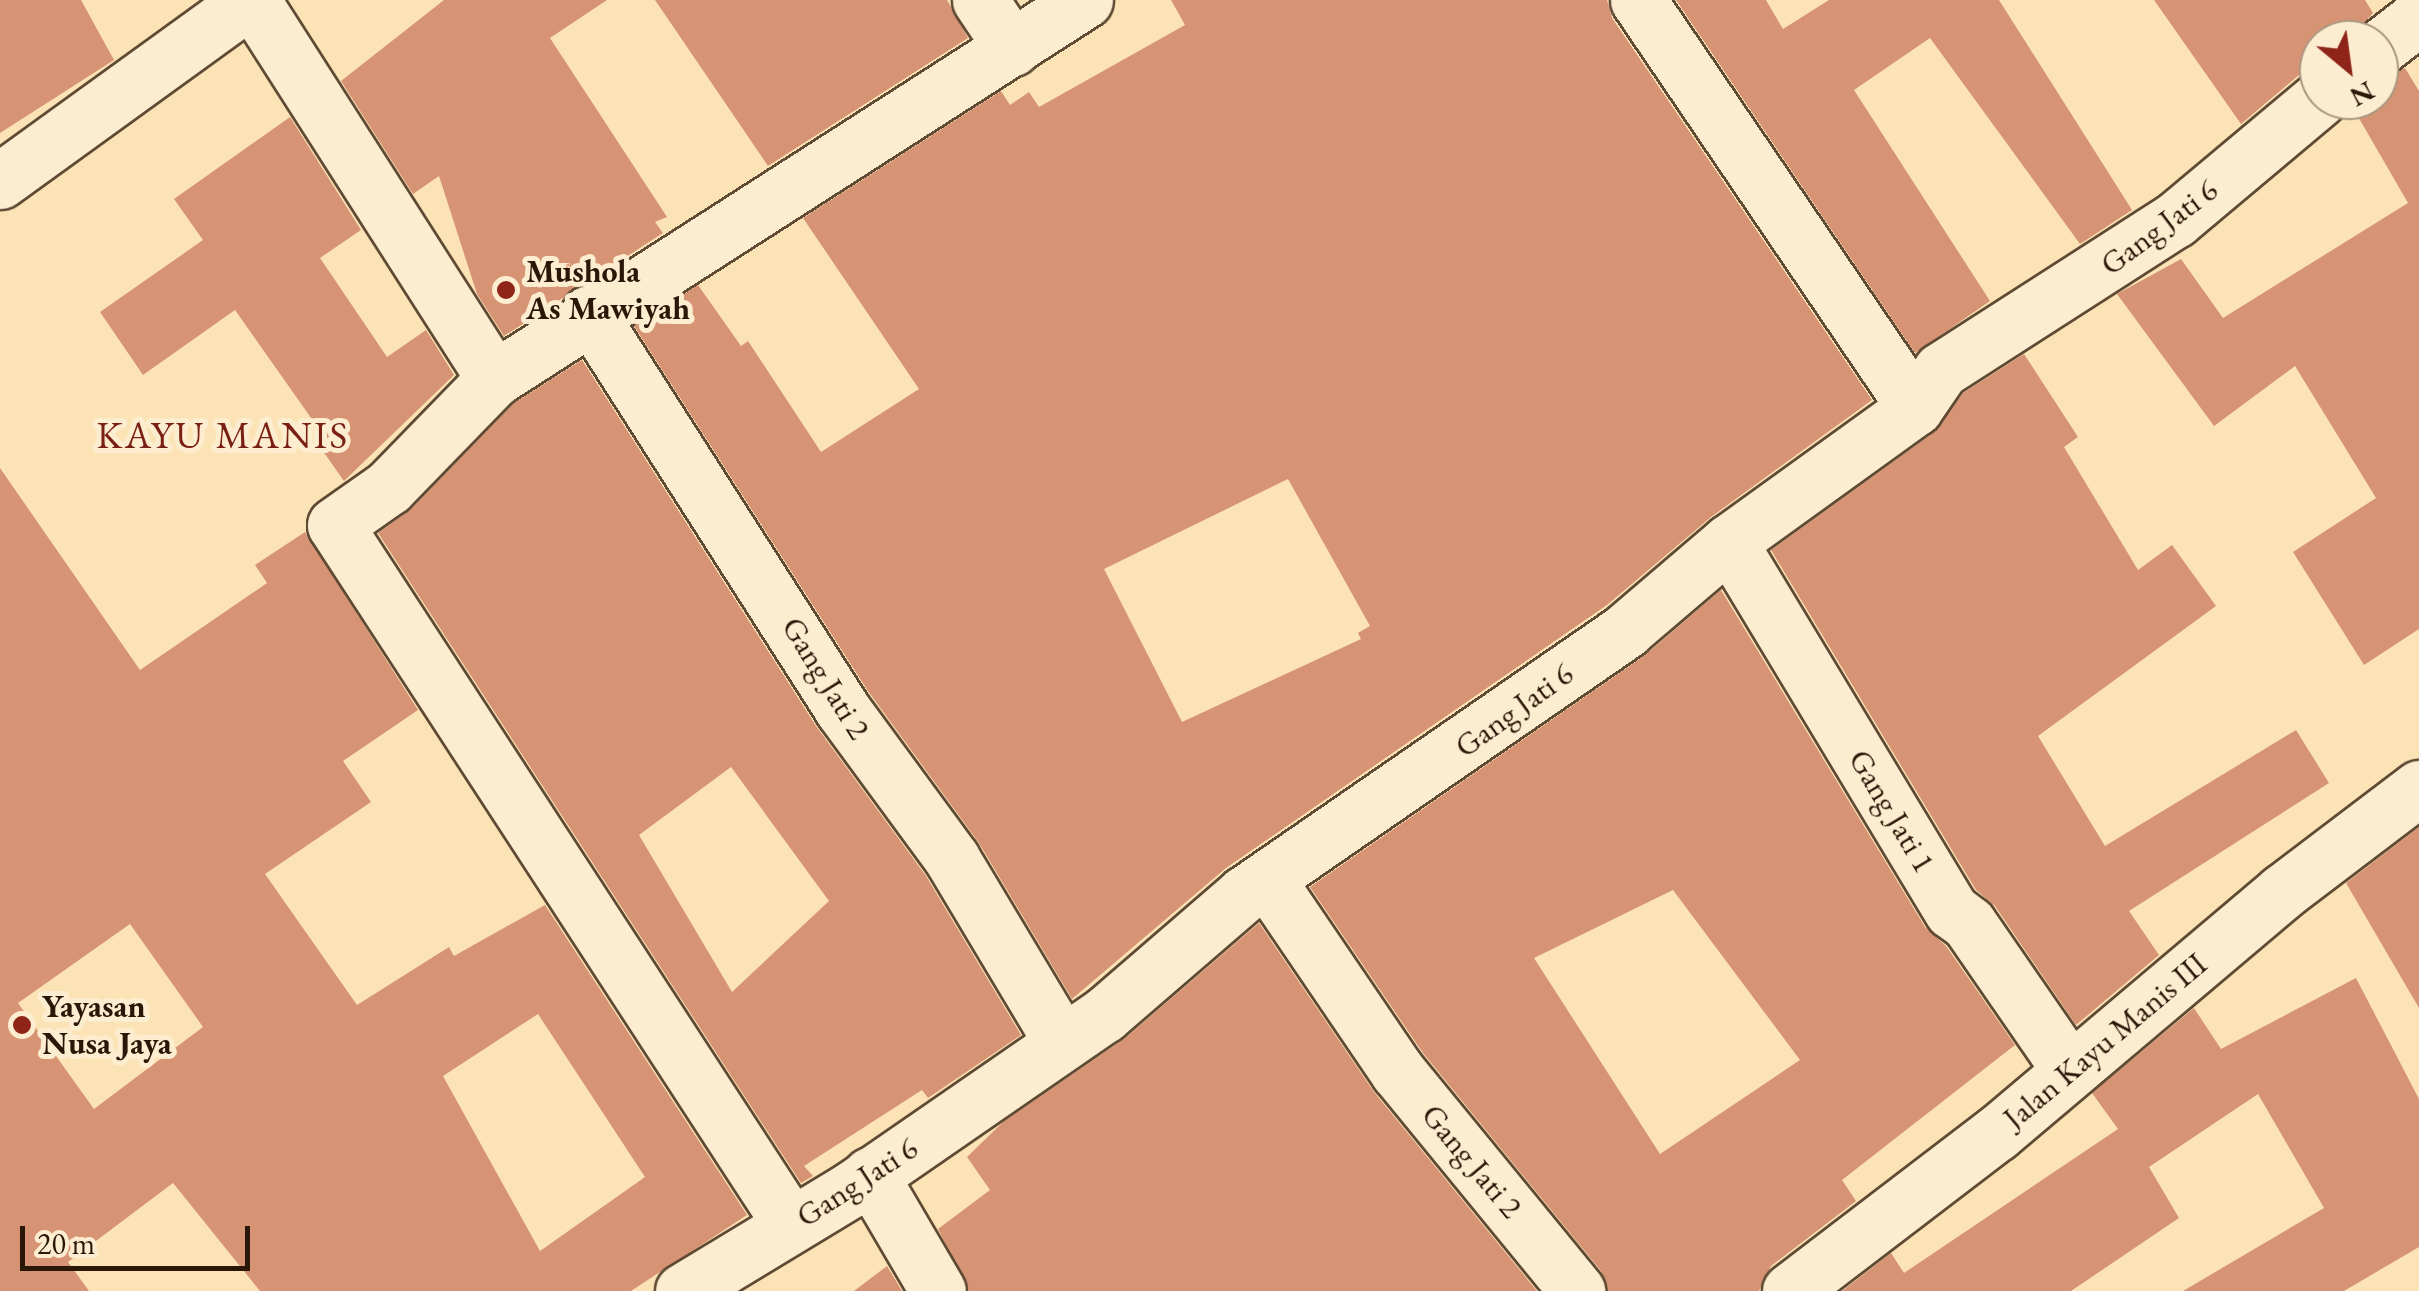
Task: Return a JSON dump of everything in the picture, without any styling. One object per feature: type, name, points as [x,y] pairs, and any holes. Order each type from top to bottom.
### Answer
[{"type":"street","points":[[0,181],[251,0],[494,379]]},
{"type":"street","points":[[980,0],[1012,48]]},
{"type":"street","points":[[791,1225],[334,526],[389,486],[494,379],[588,313],[1085,0]]},
{"type":"street","points":[[1638,0],[1915,408]]},
{"type":"street","points":[[2399,32],[2419,16]]},
{"type":"street","name":"Gang Jati 6","points":[[682,1291],[870,1176],[1062,1043],[1268,881],[1626,630],[1728,542],[1915,408],[1941,370],[2176,220],[2299,115]]},
{"type":"street","name":"Gang Jati 2","points":[[588,313],[842,709],[952,859],[1062,1043]]},
{"type":"street","name":"Gang Jati 1","points":[[1728,542],[1952,911],[1970,924],[2068,1069]]},
{"type":"street","name":"Jalan Kayu Manis III","points":[[1790,1291],[1996,1134],[2068,1069],[2419,788]]},
{"type":"street","name":"Gang Jati 2","points":[[1268,881],[1398,1072],[1577,1291]]},
{"type":"street","points":[[870,1176],[938,1291]]},
{"type":"building","points":[[0,0],[81,0],[114,60],[0,133]]},
{"type":"building","points":[[444,0],[607,0],[550,38],[667,217],[655,222],[663,233],[504,336],[477,294],[439,176],[413,194],[341,81]]},
{"type":"building","points":[[655,0],[947,0],[968,38],[768,166]]},
{"type":"building","points":[[1171,0],[1607,0],[1612,18],[1872,400],[1711,517],[1607,605],[1226,868],[1072,999],[979,843],[868,691],[634,326],[698,285],[741,346],[748,341],[821,452],[919,389],[803,218],[1001,91],[1010,105],[1029,92],[1039,107],[1185,25]],"holes":[[[1288,479],[1370,626],[1358,633],[1361,639],[1182,722],[1104,569]]]},
{"type":"building","points":[[1676,0],[1766,0],[1783,29],[1829,0],[1999,0],[2132,210],[2080,244],[1930,38],[1854,90],[1990,301],[1915,353]]},
{"type":"building","points":[[2154,0],[2365,0],[2373,13],[2367,20],[2299,20],[2299,75],[2241,124]]},
{"type":"building","points":[[2405,68],[2419,91],[2419,629],[2364,665],[2293,552],[2376,498],[2295,366],[2214,426],[2117,294],[2181,259],[2223,318],[2408,203],[2360,120],[2399,120],[2399,71]]},
{"type":"building","points":[[290,117],[361,230],[320,258],[387,357],[426,330],[454,375],[344,481],[320,447],[328,442],[235,310],[143,375],[100,312],[203,240],[174,199]]},
{"type":"building","points":[[2024,354],[2078,437],[2064,447],[2138,570],[2172,545],[2216,606],[2038,736],[2105,846],[2296,730],[2329,783],[2129,911],[2159,955],[2076,1025],[1995,906],[1976,890],[1771,550],[1933,433],[1963,393]]},
{"type":"building","points":[[582,360],[816,726],[926,876],[1021,1035],[928,1098],[922,1090],[804,1166],[813,1176],[801,1183],[378,533],[411,509],[514,403]],"holes":[[[731,767],[829,901],[732,992],[639,835]]]},
{"type":"building","points":[[0,468],[140,670],[267,583],[255,565],[305,532],[418,710],[343,761],[371,802],[265,874],[357,1005],[449,947],[454,956],[545,905],[747,1215],[631,1291],[260,1291],[173,1183],[68,1262],[89,1291],[0,1291]],"holes":[[[130,924],[203,1027],[94,1109],[18,1003]],[[538,1014],[645,1177],[540,1251],[443,1076]]]},
{"type":"building","points":[[1721,590],[1925,927],[1946,946],[2015,1045],[1842,1180],[1856,1201],[1771,1266],[1759,1291],[1607,1291],[1601,1271],[1423,1053],[1310,887],[1644,656]],"holes":[[[1673,890],[1800,1060],[1660,1154],[1534,958]]]},
{"type":"building","points":[[2419,827],[2419,1008],[2346,883]]},
{"type":"building","points":[[1259,923],[1374,1092],[1537,1291],[969,1291],[938,1229],[990,1190],[967,1157],[1003,1122],[1124,1039]]},
{"type":"building","points":[[2356,978],[2419,1099],[2419,1247],[2344,1291],[2183,1291],[2324,1208],[2258,1094],[2149,1167],[2179,1218],[2071,1291],[1842,1291],[1891,1253],[1904,1273],[2118,1129],[2092,1093],[2194,1008],[2221,1049]]},
{"type":"building","points":[[887,1266],[902,1291],[854,1291]]},
{"type":"place","name":"Mushola As Mawiyah","points":[[506,290]]},
{"type":"place","name":"Yayasan Nusa Jaya","points":[[22,1025]]},
{"type":"district","name":"KAYU MANIS","points":[[223,435]]}]
